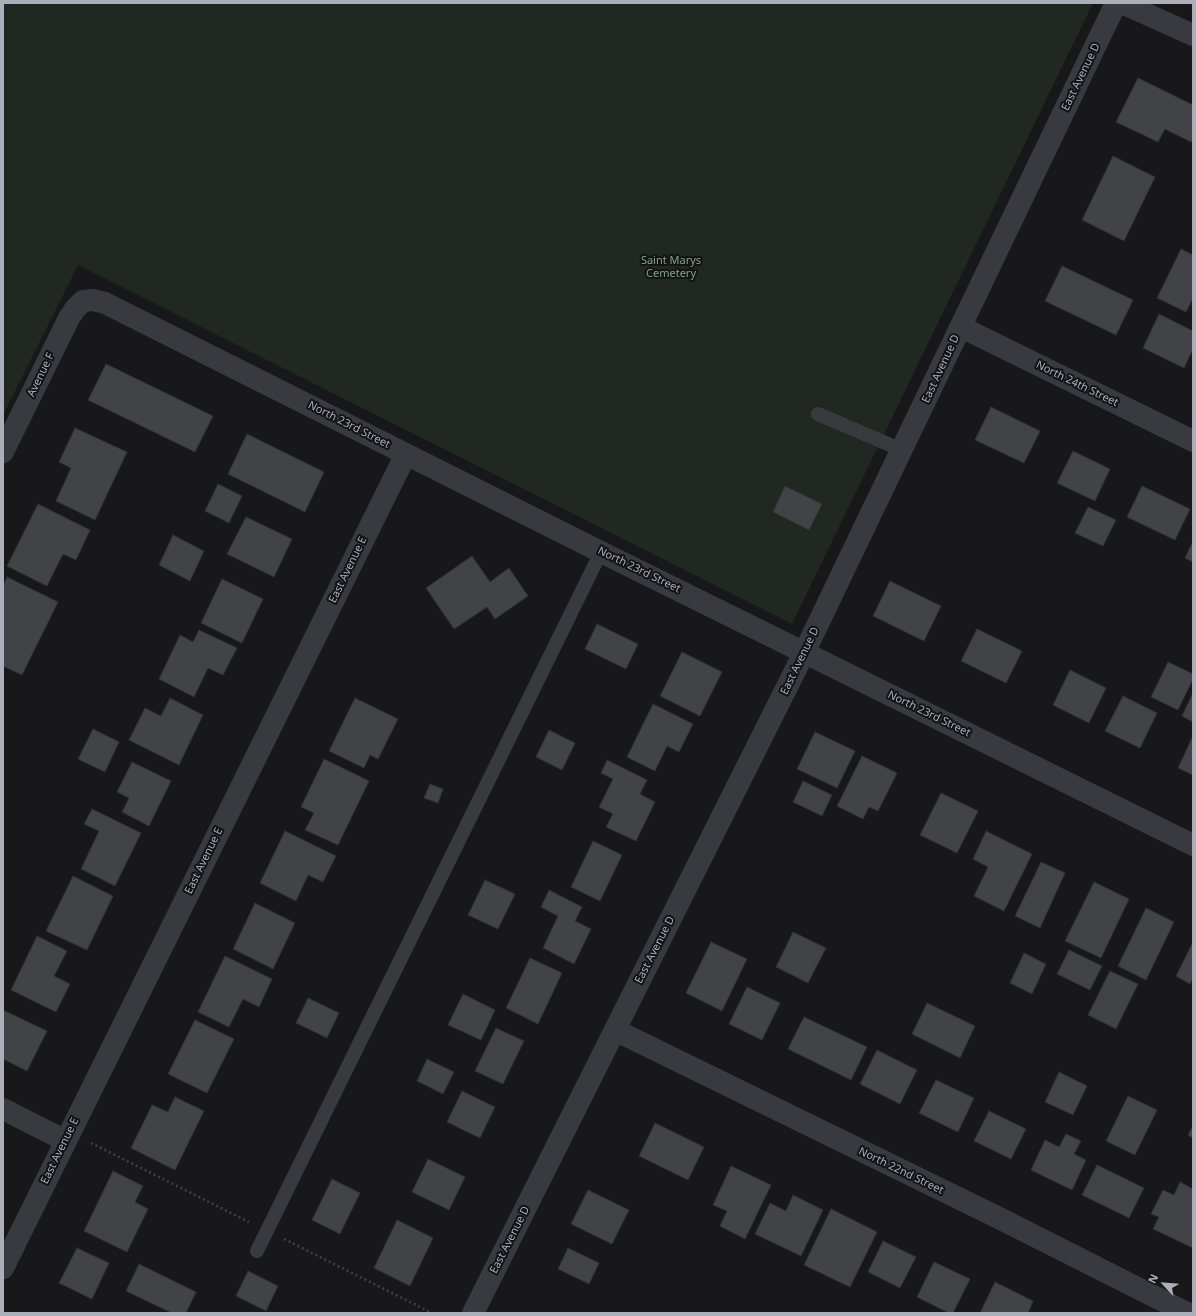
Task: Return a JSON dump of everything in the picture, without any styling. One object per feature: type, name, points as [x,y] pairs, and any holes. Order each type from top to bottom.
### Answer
[{"type":"street","name":"East Avenue D","points":[[473,1313],[804,652],[1116,3]]},
{"type":"street","points":[[1122,3],[1193,35]]},
{"type":"street","name":"North 23rd Street","points":[[83,301],[93,300],[105,303],[601,552],[1193,845]]},
{"type":"street","name":"Avenue F","points":[[3,452],[69,318],[74,309],[83,301]]},
{"type":"street","name":"North 24th Street","points":[[960,327],[1193,441]]},
{"type":"street","name":"East Avenue E","points":[[3,1268],[406,454]]},
{"type":"street","name":"North 22nd Street","points":[[615,1030],[999,1218],[1187,1313]]},
{"type":"street","points":[[3,1109],[66,1141]]},
{"type":"lane","points":[[818,414],[902,450]]},
{"type":"lane","points":[[257,1251],[601,552]]},
{"type":"green space","name":"Saint Marys Cemetery","points":[[3,3],[1093,3],[792,624],[78,265],[3,415]]},
{"type":"building","points":[[1138,78],[1193,105],[1193,138],[1191,142],[1165,129],[1158,142],[1116,122]]},
{"type":"building","points":[[1113,156],[1155,177],[1124,241],[1082,220]]},
{"type":"building","points":[[1181,249],[1193,255],[1193,298],[1186,312],[1157,298]]},
{"type":"building","points":[[1062,266],[1133,300],[1116,335],[1045,301]]},
{"type":"building","points":[[1159,314],[1193,331],[1193,349],[1184,368],[1143,348]]},
{"type":"building","points":[[106,364],[213,416],[195,452],[88,400]]},
{"type":"building","points":[[991,407],[1040,431],[1024,463],[975,440]]},
{"type":"building","points":[[75,428],[127,452],[95,520],[56,501],[71,468],[59,462]]},
{"type":"building","points":[[247,434],[324,472],[305,512],[228,474]]},
{"type":"building","points":[[1073,451],[1110,469],[1095,501],[1057,483]]},
{"type":"building","points":[[218,484],[242,496],[229,523],[205,511]]},
{"type":"building","points":[[785,486],[822,504],[809,530],[773,512]]},
{"type":"building","points":[[1142,486],[1190,509],[1175,540],[1127,517]]},
{"type":"building","points":[[38,504],[90,530],[76,560],[63,554],[47,586],[7,566]]},
{"type":"building","points":[[1088,507],[1116,520],[1103,546],[1075,533]]},
{"type":"building","points":[[246,517],[292,539],[274,577],[227,554]]},
{"type":"building","points":[[173,535],[204,551],[190,581],[159,565]]},
{"type":"building","points":[[1193,541],[1193,562],[1185,558]]},
{"type":"building","points":[[472,556],[490,582],[509,568],[528,596],[495,619],[487,607],[454,629],[426,588]]},
{"type":"building","points":[[7,577],[58,602],[22,675],[3,666],[3,586]]},
{"type":"building","points":[[222,579],[263,599],[242,643],[201,623]]},
{"type":"building","points":[[890,581],[941,606],[924,641],[873,616]]},
{"type":"building","points":[[597,624],[638,644],[626,669],[585,649]]},
{"type":"building","points":[[977,629],[1022,651],[1006,683],[961,661]]},
{"type":"building","points":[[199,630],[237,648],[223,675],[208,668],[194,697],[159,679],[180,635],[193,642]]},
{"type":"building","points":[[682,652],[722,672],[700,716],[660,696]]},
{"type":"building","points":[[1168,662],[1193,674],[1193,679],[1178,710],[1151,697]]},
{"type":"building","points":[[1070,670],[1106,688],[1089,723],[1053,705]]},
{"type":"building","points":[[1193,693],[1193,722],[1182,716]]},
{"type":"building","points":[[1123,696],[1157,713],[1140,748],[1105,731]]},
{"type":"building","points":[[170,698],[203,715],[179,765],[129,740],[145,708],[161,716]]},
{"type":"building","points":[[355,698],[398,719],[378,759],[370,755],[364,768],[329,751]]},
{"type":"building","points":[[653,704],[693,724],[679,752],[667,746],[655,771],[627,757]]},
{"type":"building","points":[[93,729],[119,742],[105,772],[78,759]]},
{"type":"building","points":[[549,730],[575,743],[562,770],[536,757]]},
{"type":"building","points":[[815,732],[855,751],[837,788],[797,769]]},
{"type":"building","points":[[1193,736],[1193,775],[1178,768]]},
{"type":"building","points":[[862,756],[897,773],[878,811],[869,807],[863,819],[837,806]]},
{"type":"building","points":[[324,759],[369,781],[338,845],[305,830],[314,813],[301,807]]},
{"type":"building","points":[[607,760],[647,780],[640,794],[655,802],[636,841],[606,827],[613,814],[599,807],[613,779],[601,773]]},
{"type":"building","points":[[132,762],[171,781],[149,826],[122,812],[129,798],[117,792]]},
{"type":"building","points":[[803,781],[832,795],[822,816],[793,802]]},
{"type":"building","points":[[430,784],[443,789],[438,803],[424,798]]},
{"type":"building","points":[[941,793],[978,811],[957,853],[920,835]]},
{"type":"building","points":[[92,809],[141,833],[115,886],[81,869],[99,831],[84,824]]},
{"type":"building","points":[[285,831],[336,856],[323,882],[308,875],[296,901],[260,883]]},
{"type":"building","points":[[986,831],[1032,854],[1004,911],[974,896],[988,867],[973,859]]},
{"type":"building","points":[[593,841],[622,855],[600,901],[571,887]]},
{"type":"building","points":[[1041,862],[1065,873],[1040,928],[1015,916]]},
{"type":"building","points":[[73,876],[113,896],[87,950],[46,931]]},
{"type":"building","points":[[485,880],[515,894],[498,929],[468,915]]},
{"type":"building","points":[[1094,882],[1129,899],[1101,958],[1065,941]]},
{"type":"building","points":[[549,890],[582,907],[575,921],[591,929],[574,964],[543,948],[558,916],[541,907]]},
{"type":"building","points":[[255,903],[295,923],[273,969],[233,949]]},
{"type":"building","points":[[1146,908],[1174,922],[1146,980],[1118,966]]},
{"type":"building","points":[[793,932],[826,948],[808,983],[776,967]]},
{"type":"building","points":[[37,936],[67,951],[54,976],[70,984],[56,1012],[11,990]]},
{"type":"building","points":[[711,942],[747,959],[722,1011],[686,993]]},
{"type":"building","points":[[1193,942],[1193,977],[1190,984],[1176,976]]},
{"type":"building","points":[[1069,950],[1102,966],[1090,990],[1057,974]]},
{"type":"building","points":[[1024,953],[1046,964],[1032,994],[1010,983]]},
{"type":"building","points":[[225,956],[272,979],[259,1007],[243,999],[229,1027],[198,1012]]},
{"type":"building","points":[[530,958],[562,973],[538,1024],[506,1008]]},
{"type":"building","points":[[1110,971],[1138,984],[1116,1029],[1088,1015]]},
{"type":"building","points":[[747,987],[780,1003],[762,1040],[729,1024]]},
{"type":"building","points":[[463,994],[495,1010],[481,1040],[448,1025]]},
{"type":"building","points":[[308,998],[339,1013],[327,1038],[296,1023]]},
{"type":"building","points":[[927,1003],[975,1026],[960,1058],[912,1034]]},
{"type":"building","points":[[3,1010],[47,1031],[27,1071],[3,1059]]},
{"type":"building","points":[[804,1017],[867,1047],[851,1080],[788,1049]]},
{"type":"building","points":[[195,1020],[234,1039],[207,1093],[168,1074]]},
{"type":"building","points":[[496,1028],[524,1041],[503,1084],[475,1071]]},
{"type":"building","points":[[877,1050],[917,1070],[900,1104],[860,1084]]},
{"type":"building","points":[[427,1059],[454,1072],[443,1094],[417,1081]]},
{"type":"building","points":[[1059,1072],[1087,1086],[1073,1115],[1045,1102]]},
{"type":"building","points":[[936,1080],[974,1098],[958,1132],[919,1113]]},
{"type":"building","points":[[462,1091],[495,1107],[480,1138],[447,1122]]},
{"type":"building","points":[[1128,1096],[1157,1110],[1135,1155],[1106,1141]]},
{"type":"building","points":[[175,1097],[204,1111],[175,1170],[131,1148],[152,1105],[168,1112]]},
{"type":"building","points":[[989,1111],[1026,1129],[1011,1159],[974,1141]]},
{"type":"building","points":[[655,1123],[704,1147],[688,1180],[639,1156]]},
{"type":"building","points":[[1193,1126],[1193,1138],[1188,1135]]},
{"type":"building","points":[[1066,1134],[1081,1141],[1074,1154],[1086,1160],[1072,1190],[1031,1170],[1045,1140],[1059,1147]]},
{"type":"building","points":[[428,1159],[465,1177],[449,1210],[412,1192]]},
{"type":"building","points":[[1097,1165],[1144,1188],[1129,1218],[1082,1195]]},
{"type":"building","points":[[731,1166],[771,1185],[745,1239],[720,1226],[727,1211],[713,1205]]},
{"type":"building","points":[[113,1171],[143,1186],[135,1202],[148,1209],[127,1252],[84,1231]]},
{"type":"building","points":[[332,1179],[360,1193],[340,1234],[312,1220]]},
{"type":"building","points":[[1180,1182],[1193,1189],[1193,1248],[1153,1229],[1159,1217],[1151,1214],[1163,1190],[1174,1195]]},
{"type":"building","points":[[588,1190],[629,1210],[612,1244],[571,1224]]},
{"type":"building","points":[[793,1195],[823,1210],[801,1256],[755,1234],[770,1203],[786,1211]]},
{"type":"building","points":[[831,1209],[877,1232],[850,1287],[804,1265]]},
{"type":"building","points":[[397,1220],[433,1238],[410,1286],[374,1268]]},
{"type":"building","points":[[883,1241],[916,1257],[900,1288],[868,1272]]},
{"type":"building","points":[[77,1248],[109,1263],[92,1299],[59,1283]]},
{"type":"building","points":[[568,1248],[599,1263],[589,1284],[558,1269]]},
{"type":"building","points":[[934,1262],[970,1279],[953,1313],[949,1313],[917,1297]]},
{"type":"building","points":[[139,1264],[196,1292],[186,1313],[172,1313],[126,1291]]},
{"type":"building","points":[[248,1271],[278,1286],[266,1311],[236,1296]]},
{"type":"building","points":[[995,1282],[1033,1301],[1028,1313],[980,1313]]}]
